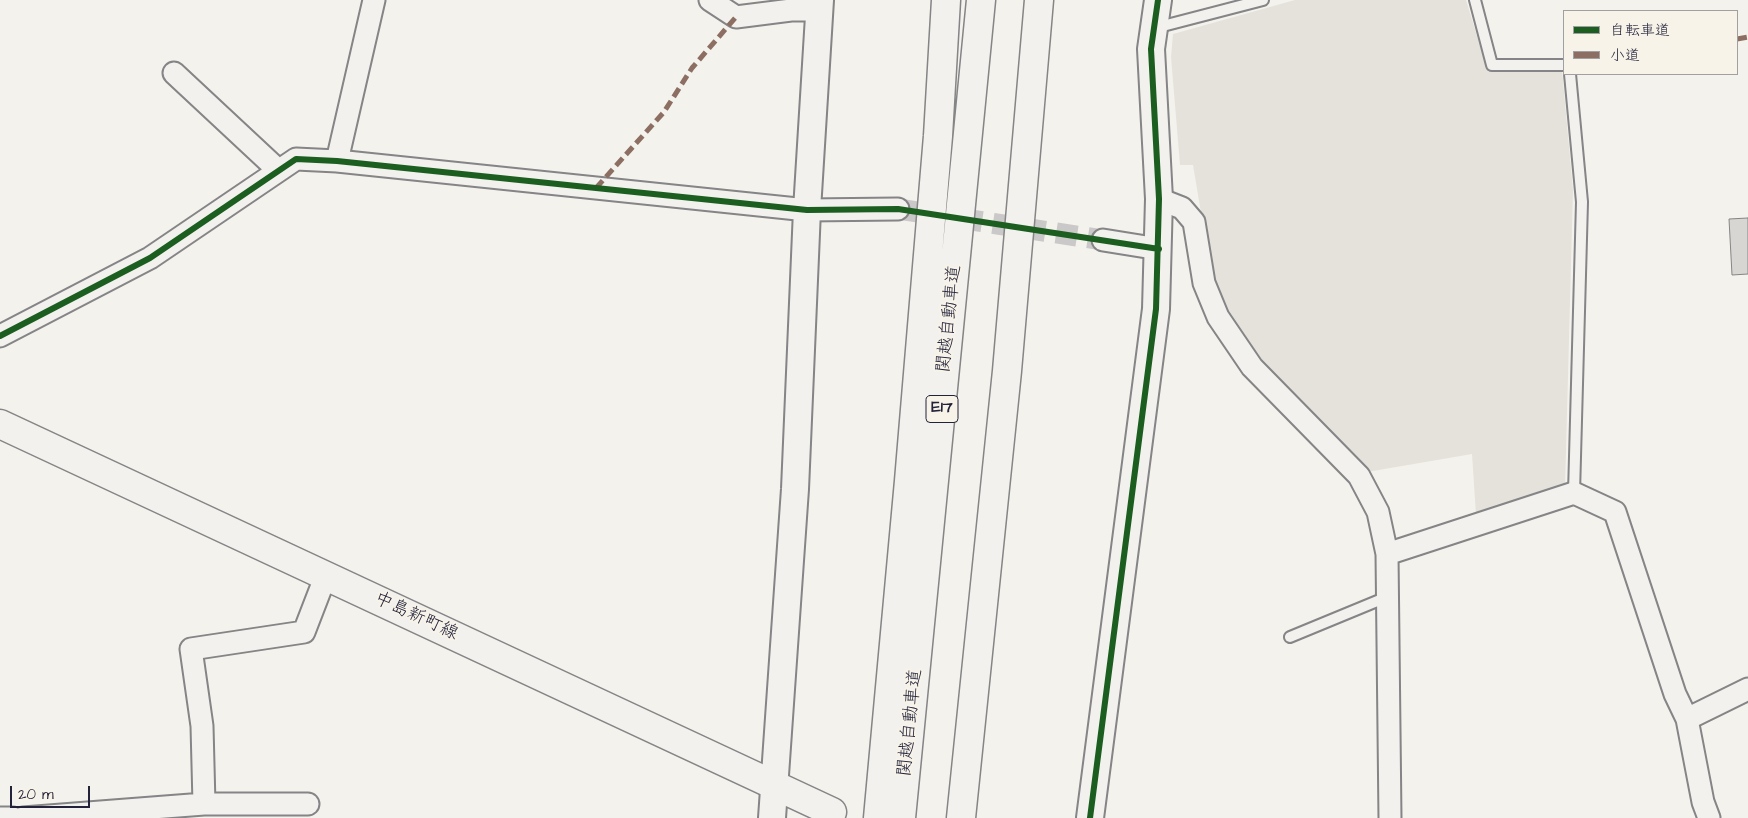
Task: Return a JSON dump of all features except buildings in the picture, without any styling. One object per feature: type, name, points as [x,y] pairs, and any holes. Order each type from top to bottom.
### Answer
[{"type":"main road","points":[[878,818],[937,146],[946,0]]},
{"type":"main road","name":"関越自動車道","points":[[901,818],[981,0]]},
{"type":"main road","points":[[961,818],[1008,361],[1039,0]]},
{"type":"main road","name":"中島新町線","points":[[0,424],[326,574],[832,812]]},
{"type":"street","points":[[337,162],[374,0]]},
{"type":"street","points":[[710,0],[736,17],[819,5],[795,489],[772,818]]},
{"type":"street","points":[[1090,818],[1156,309],[1159,199],[1151,49],[1158,0]]},
{"type":"street","points":[[174,73],[278,170]]},
{"type":"street","points":[[0,336],[150,258],[296,159],[808,210],[898,209]]},
{"type":"street","points":[[1159,199],[1182,208],[1194,222],[1204,283],[1218,317],[1252,367],[1359,476],[1378,512],[1387,554],[1390,818]]},
{"type":"street","points":[[1103,240],[1159,249]]},
{"type":"street","points":[[1387,554],[1574,494],[1615,512],[1675,694],[1687,719],[1703,802],[1709,818]]},
{"type":"street","points":[[204,804],[202,726],[191,649],[304,632],[326,574]]},
{"type":"street","points":[[1687,719],[1748,689]]},
{"type":"street","points":[[22,818],[204,804],[308,804]]},
{"type":"street","points":[[0,818],[13,818]]},
{"type":"lane","points":[[1154,29],[1262,0]]},
{"type":"lane","points":[[1474,0],[1492,66],[1563,65]]},
{"type":"lane","points":[[1570,75],[1582,202],[1574,494]]},
{"type":"lane","points":[[1290,637],[1387,597]]},
{"type":"shaded area","points":[[1295,0],[1466,0],[1488,72],[1562,70],[1573,190],[1565,488],[1476,515],[1472,454],[1367,472],[1260,361],[1229,317],[1213,284],[1193,165],[1180,165],[1171,57],[1173,34]]},
{"type":"tunnel","points":[[898,209],[1103,240]]},
{"type":"marked path","points":[[596,188],[664,112],[692,68],[736,17]]},
{"type":"marked path","points":[[1738,39],[1748,37]]},
{"type":"cycle path","points":[[1090,818],[1156,309],[1159,199],[1151,49],[1158,0]]},
{"type":"cycle path","points":[[0,336],[150,258],[296,159],[337,161],[807,210],[898,209],[1159,249]]}]
